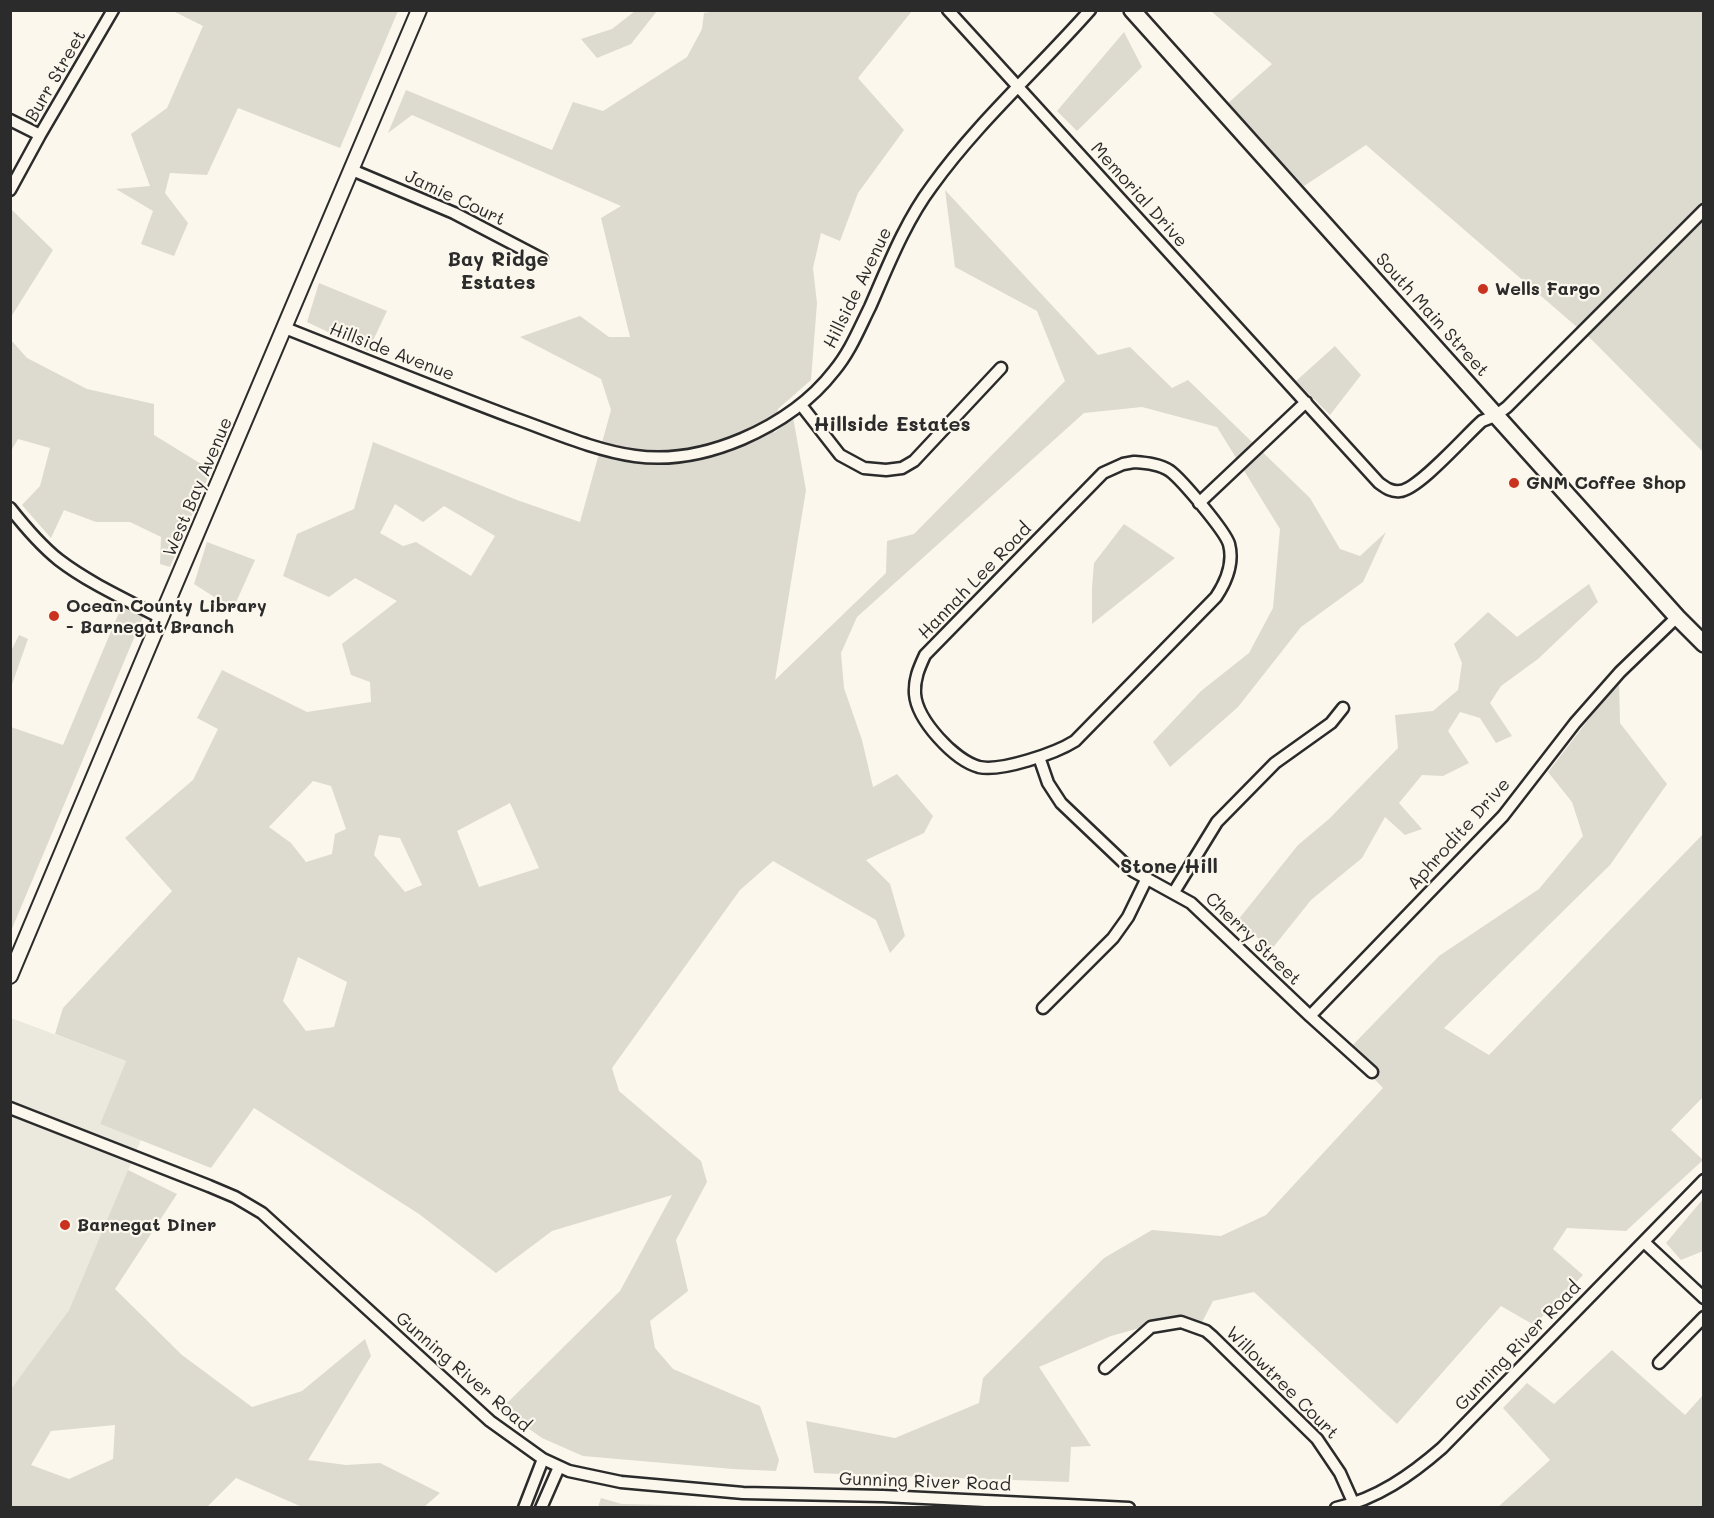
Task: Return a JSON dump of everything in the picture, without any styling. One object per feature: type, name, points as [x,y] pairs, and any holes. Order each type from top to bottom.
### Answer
[{"type":"highway","name":"South Main Street","points":[[1132,10],[1677,617],[1704,644]]},
{"type":"main road","name":"West Bay Avenue","points":[[10,976],[418,10]]},
{"type":"street","name":"Burr Street","points":[[10,190],[113,10]]},
{"type":"street","name":"Memorial Drive","points":[[948,10],[1379,483],[1390,490],[1401,491],[1415,485],[1482,421],[1496,416],[1507,407],[1704,210]]},
{"type":"street","name":"Hillside Avenue","points":[[285,328],[591,446],[638,456],[681,456],[714,449],[756,433],[801,405],[836,370],[853,342],[906,227],[930,188],[955,155],[1090,10]]},
{"type":"street","points":[[10,120],[40,135]]},
{"type":"street","name":"Jamie Court","points":[[352,170],[454,213],[542,259]]},
{"type":"street","points":[[801,405],[840,455],[864,468],[886,470],[902,468],[914,461],[1001,368]]},
{"type":"street","points":[[1199,502],[1305,402]]},
{"type":"street","name":"Hannah Lee Road","points":[[1134,462],[1156,465],[1170,471],[1199,502],[1221,528],[1229,544],[1230,558],[1224,584],[1216,597],[1075,741],[1060,750],[1039,757],[993,768],[979,767],[963,759],[949,748],[920,714],[915,696],[915,677],[926,655],[1103,473],[1134,462]]},
{"type":"street","points":[[10,508],[25,528],[60,561],[161,618]]},
{"type":"street","name":"Aphrodite Drive","points":[[1310,1016],[1503,816],[1575,723],[1620,672],[1677,617]]},
{"type":"street","points":[[1174,892],[1217,822],[1275,763],[1330,723],[1343,708]]},
{"type":"street","name":"Cherry Street","points":[[1039,757],[1048,783],[1061,803],[1133,871],[1174,892],[1201,911],[1372,1072]]},
{"type":"street","points":[[1043,1008],[1113,938],[1128,917],[1147,878]]},
{"type":"street","name":"Gunning River Road","points":[[10,1108],[209,1186],[262,1213],[490,1421],[543,1459],[569,1471],[621,1482],[743,1493],[883,1496],[1129,1508]]},
{"type":"street","name":"Gunning River Road","points":[[1336,1508],[1379,1493],[1442,1448],[1704,1180]]},
{"type":"street","points":[[1644,1242],[1704,1298]]},
{"type":"street","points":[[1659,1363],[1704,1317]]},
{"type":"street","name":"Willowtree Court","points":[[1105,1368],[1151,1328],[1159,1324],[1180,1322],[1206,1331],[1317,1439],[1340,1473],[1353,1502]]},
{"type":"street","points":[[524,1508],[543,1459]]},
{"type":"street","points":[[541,1508],[559,1467]]},
{"type":"shaded area","points":[[724,10],[912,11],[858,78],[904,130],[858,193],[840,241],[821,233],[813,268],[817,303],[811,380],[778,409],[774,433],[793,417],[806,490],[775,680],[886,573],[887,541],[914,534],[1065,381],[1037,311],[955,267],[945,190],[1098,355],[1130,347],[1172,388],[1188,380],[1310,498],[1340,549],[1360,556],[1386,532],[1363,582],[1301,627],[1238,707],[1170,767],[1153,742],[1201,691],[1249,653],[1273,608],[1280,529],[1217,427],[1142,407],[1084,413],[857,617],[841,653],[844,688],[862,740],[873,787],[897,774],[933,816],[924,833],[866,860],[890,884],[905,936],[890,953],[876,920],[773,861],[740,890],[612,1068],[619,1091],[701,1161],[707,1182],[676,1240],[688,1291],[650,1321],[655,1348],[673,1369],[760,1406],[779,1460],[776,1471],[583,1456],[542,1438],[501,1409],[620,1291],[672,1195],[552,1231],[496,1273],[419,1214],[254,1108],[211,1168],[100,1124],[126,1061],[55,1034],[63,1008],[172,891],[125,838],[193,780],[218,729],[197,718],[222,670],[307,712],[371,702],[370,682],[351,675],[342,644],[397,601],[355,578],[329,597],[283,576],[297,534],[354,509],[373,442],[517,500],[580,522],[611,410],[601,379],[520,337],[580,316],[609,337],[630,337],[601,218],[621,206],[412,115],[388,133],[406,90],[552,150],[573,102],[603,111],[687,57],[702,29],[704,13]],"holes":[[[395,504],[423,522],[444,506],[495,536],[471,576],[416,542],[403,546],[380,533]],[[313,781],[331,786],[346,829],[335,834],[332,854],[306,862],[291,843],[269,827]],[[510,803],[539,868],[479,887],[457,831]],[[379,835],[400,838],[422,885],[405,892],[374,855]],[[298,957],[347,982],[334,1027],[306,1031],[283,1001]]]},
{"type":"shaded area","points":[[173,11],[398,11],[340,148],[238,108],[207,175],[170,173],[165,193],[188,223],[174,256],[141,244],[153,211],[116,189],[150,186],[131,134],[167,108],[203,26]]},
{"type":"shaded area","points":[[635,11],[657,11],[631,44],[597,58],[581,39],[612,29]]},
{"type":"shaded area","points":[[1211,11],[1703,11],[1703,452],[1592,340],[1366,145],[1304,186],[1227,104],[1272,64]]},
{"type":"shaded area","points":[[1124,32],[1142,67],[1077,131],[1057,111]]},
{"type":"shaded area","points":[[11,209],[53,250],[11,317]]},
{"type":"shaded area","points":[[319,283],[387,311],[368,351],[307,322]]},
{"type":"shaded area","points":[[11,340],[27,358],[87,389],[154,404],[154,435],[211,470],[170,567],[160,564],[161,537],[130,522],[96,522],[64,510],[51,538],[22,505],[40,486],[50,448],[18,439],[11,451]]},
{"type":"shaded area","points":[[1335,346],[1361,375],[1330,415],[1296,381]]},
{"type":"shaded area","points":[[1124,524],[1175,558],[1092,624],[1094,563]]},
{"type":"shaded area","points":[[207,542],[255,560],[233,609],[194,584]]},
{"type":"shaded area","points":[[1589,584],[1598,602],[1538,659],[1501,686],[1490,703],[1512,736],[1496,743],[1480,718],[1460,712],[1448,731],[1469,763],[1443,776],[1422,775],[1399,803],[1422,829],[1405,835],[1385,817],[1362,858],[1311,900],[1271,950],[1238,920],[1298,845],[1329,819],[1398,748],[1395,715],[1433,711],[1458,690],[1462,663],[1454,644],[1488,612],[1517,637]]},
{"type":"shaded area","points":[[126,596],[147,607],[11,931],[11,727],[63,745]]},
{"type":"shaded area","points":[[19,635],[28,639],[11,687],[11,651]]},
{"type":"shaded area","points":[[1619,680],[1620,723],[1667,784],[1610,865],[1444,1028],[1489,1055],[1703,834],[1703,1097],[1671,1130],[1703,1160],[1626,1231],[1567,1228],[1553,1249],[1583,1275],[1534,1325],[1501,1306],[1397,1424],[1254,1292],[1213,1301],[1200,1326],[1161,1322],[1111,1336],[1039,1367],[1091,1446],[1071,1447],[1069,1482],[814,1473],[806,1421],[895,1438],[979,1403],[983,1378],[1104,1258],[1152,1230],[1221,1236],[1266,1215],[1383,1088],[1347,1051],[1439,956],[1539,889],[1583,836],[1572,802],[1548,772]]},
{"type":"shaded area","points":[[11,1018],[126,1061],[100,1124],[141,1140],[69,1310],[11,1389]]},
{"type":"shaded area","points":[[128,1170],[177,1194],[115,1289],[182,1355],[252,1407],[302,1391],[365,1339],[371,1356],[308,1460],[346,1465],[380,1463],[440,1493],[424,1507],[302,1507],[236,1478],[207,1507],[11,1507],[11,1389],[69,1310]],"holes":[[[115,1425],[113,1459],[69,1479],[31,1465],[51,1431]]]},
{"type":"shaded area","points":[[1703,1199],[1703,1251],[1681,1260],[1666,1243]]},
{"type":"shaded area","points":[[1612,1350],[1685,1415],[1703,1395],[1703,1507],[1498,1507],[1550,1460],[1503,1408],[1527,1383],[1554,1404]]},
{"type":"shaded area","points":[[601,1498],[622,1504],[754,1507],[598,1507]]},
{"type":"place","name":"Wells Fargo","points":[[1483,289]]},
{"type":"place","name":"GNM Coffee Shop","points":[[1514,483]]},
{"type":"place","name":"Ocean County Library - Barnegat Branch","points":[[54,616]]},
{"type":"place","name":"Barnegat Diner","points":[[65,1225]]},
{"type":"district","name":"Bay Ridge Estates","points":[[498,272]]},
{"type":"district","name":"Hillside Estates","points":[[892,425]]},
{"type":"district","name":"Stone Hill","points":[[1169,867]]}]
